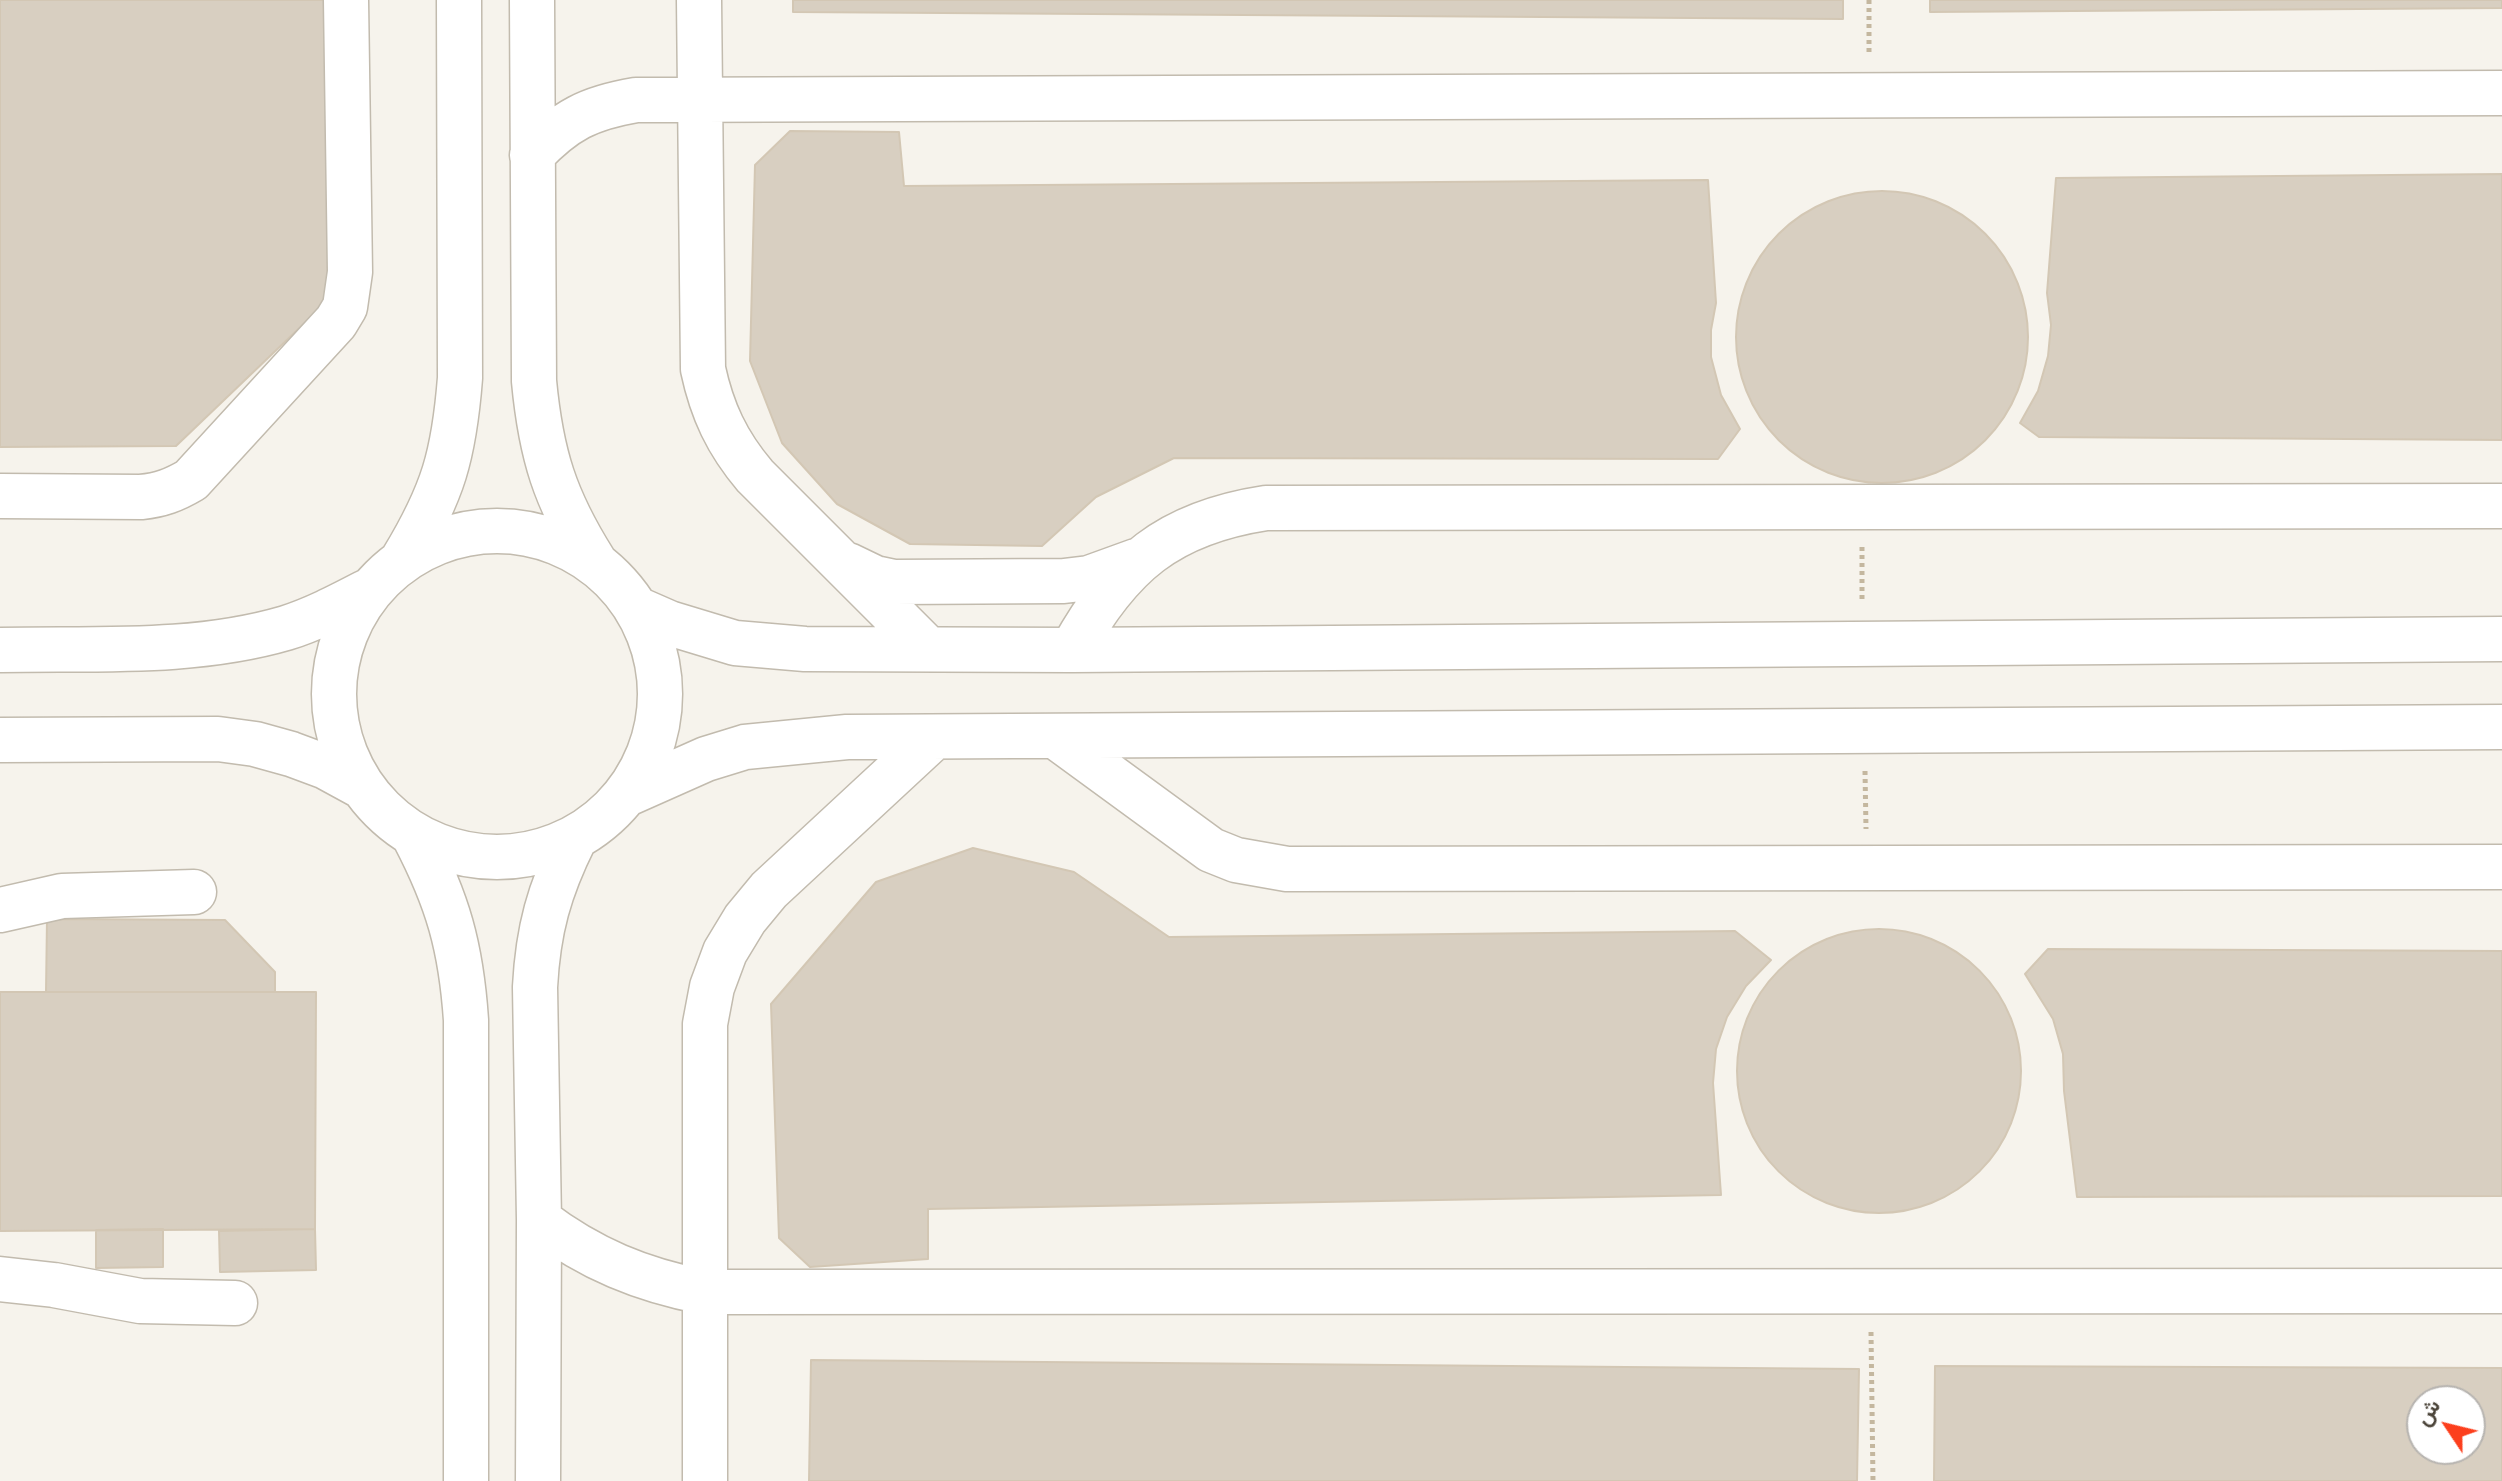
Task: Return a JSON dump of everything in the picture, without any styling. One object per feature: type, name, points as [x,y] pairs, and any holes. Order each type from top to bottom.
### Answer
[{"type":"street","points":[[0,496],[141,497],[176,490],[191,480],[336,322],[345,307],[350,272],[346,0]]},
{"type":"street","points":[[403,559],[428,518],[446,474],[456,426],[460,378],[459,0]]},
{"type":"street","points":[[532,0],[534,381],[538,429],[550,476],[569,521],[594,561]]},
{"type":"street","points":[[699,0],[703,369],[709,398],[735,453],[755,476],[928,649]]},
{"type":"street","points":[[532,155],[553,133],[578,116],[606,105],[636,100],[2502,93]]},
{"type":"street","points":[[1072,650],[1094,611],[1117,582],[1142,558],[1169,539],[1200,524],[1233,513],[1266,508],[2502,506]]},
{"type":"street","points":[[479,530],[519,531],[559,541],[594,561],[618,583],[637,609],[654,645],[661,684],[658,723],[646,762],[625,795],[602,819],[575,838],[535,854],[494,858],[453,853],[414,836],[384,814],[359,785],[338,737],[333,686],[344,635],[370,590],[403,559],[439,540],[479,530]]},
{"type":"street","points":[[841,561],[875,578],[912,583],[1089,578],[1142,558]]},
{"type":"street","points":[[0,650],[203,645],[247,638],[289,627],[370,590]]},
{"type":"street","points":[[637,609],[669,623],[735,643],[805,649],[1072,650],[2502,639]]},
{"type":"street","points":[[625,795],[706,759],[745,747],[847,737],[2502,727]]},
{"type":"street","points":[[1055,736],[1211,850],[1236,860],[1287,869],[2502,867]]},
{"type":"street","points":[[705,1481],[705,1024],[712,987],[725,952],[745,919],[769,890],[934,737]]},
{"type":"street","points":[[0,740],[218,739],[255,744],[291,754],[326,767],[359,785]]},
{"type":"street","points":[[414,836],[437,879],[453,925],[463,972],[466,1020],[466,1481]]},
{"type":"street","points":[[538,1481],[537,949],[544,910],[557,873],[575,838]]},
{"type":"street","points":[[0,910],[62,896],[194,892]]},
{"type":"street","points":[[539,1220],[567,1241],[628,1273],[665,1285],[704,1292],[2502,1291]]},
{"type":"street","points":[[0,1279],[54,1285],[140,1301],[235,1303]]},
{"type":"path","points":[[1869,0],[1869,96]]},
{"type":"path","points":[[1861,506],[1863,644]]},
{"type":"path","points":[[1864,730],[1866,868]]},
{"type":"path","points":[[1870,1291],[1873,1481]]},
{"type":"building","points":[[0,0],[335,0],[337,292],[176,446],[0,447]]},
{"type":"building","points":[[793,0],[1843,0],[1843,19],[793,12]]},
{"type":"building","points":[[1930,0],[2502,0],[2502,8],[1930,12]]},
{"type":"building","points":[[790,131],[899,132],[904,186],[1708,180],[1716,303],[1711,330],[1711,357],[1721,395],[1740,429],[1718,459],[1174,458],[1096,497],[1042,546],[910,544],[837,504],[782,443],[750,361],[755,165]]},
{"type":"building","points":[[2502,174],[2502,440],[2039,437],[2020,423],[2038,391],[2048,356],[2051,325],[2047,293],[2056,178]]},
{"type":"building","points":[[1882,191],[1924,197],[1951,208],[1975,224],[1995,244],[2011,268],[2022,295],[2028,337],[2022,379],[2011,406],[1995,430],[1975,450],[1951,466],[1924,477],[1882,483],[1840,477],[1813,466],[1789,450],[1769,430],[1753,406],[1742,379],[1736,337],[1742,295],[1753,268],[1769,244],[1789,224],[1813,208],[1840,197]]},
{"type":"building","points":[[973,848],[1074,872],[1169,937],[1735,931],[1771,960],[1746,986],[1727,1017],[1716,1049],[1713,1083],[1721,1195],[928,1209],[928,1259],[810,1267],[779,1238],[771,1004],[876,882]]},
{"type":"building","points":[[47,919],[225,920],[275,972],[275,992],[46,992]]},
{"type":"building","points":[[1879,929],[1920,935],[1946,946],[1969,961],[1989,981],[2004,1004],[2015,1030],[2021,1071],[2015,1112],[2004,1138],[1989,1161],[1969,1181],[1946,1196],[1920,1207],[1879,1213],[1838,1207],[1812,1196],[1789,1181],[1769,1161],[1754,1138],[1743,1112],[1737,1071],[1743,1030],[1754,1004],[1769,981],[1789,961],[1812,946],[1838,935]]},
{"type":"building","points":[[2048,949],[2502,951],[2502,1196],[2077,1197],[2064,1091],[2063,1054],[2053,1019],[2025,974]]},
{"type":"building","points":[[0,992],[316,992],[315,1229],[0,1231]]},
{"type":"building","points":[[163,1229],[163,1267],[96,1268],[96,1230]]},
{"type":"building","points":[[315,1229],[316,1270],[220,1272],[219,1231]]},
{"type":"building","points":[[811,1360],[1859,1369],[1857,1481],[809,1481]]},
{"type":"building","points":[[1935,1366],[2502,1368],[2502,1481],[1934,1481]]}]
